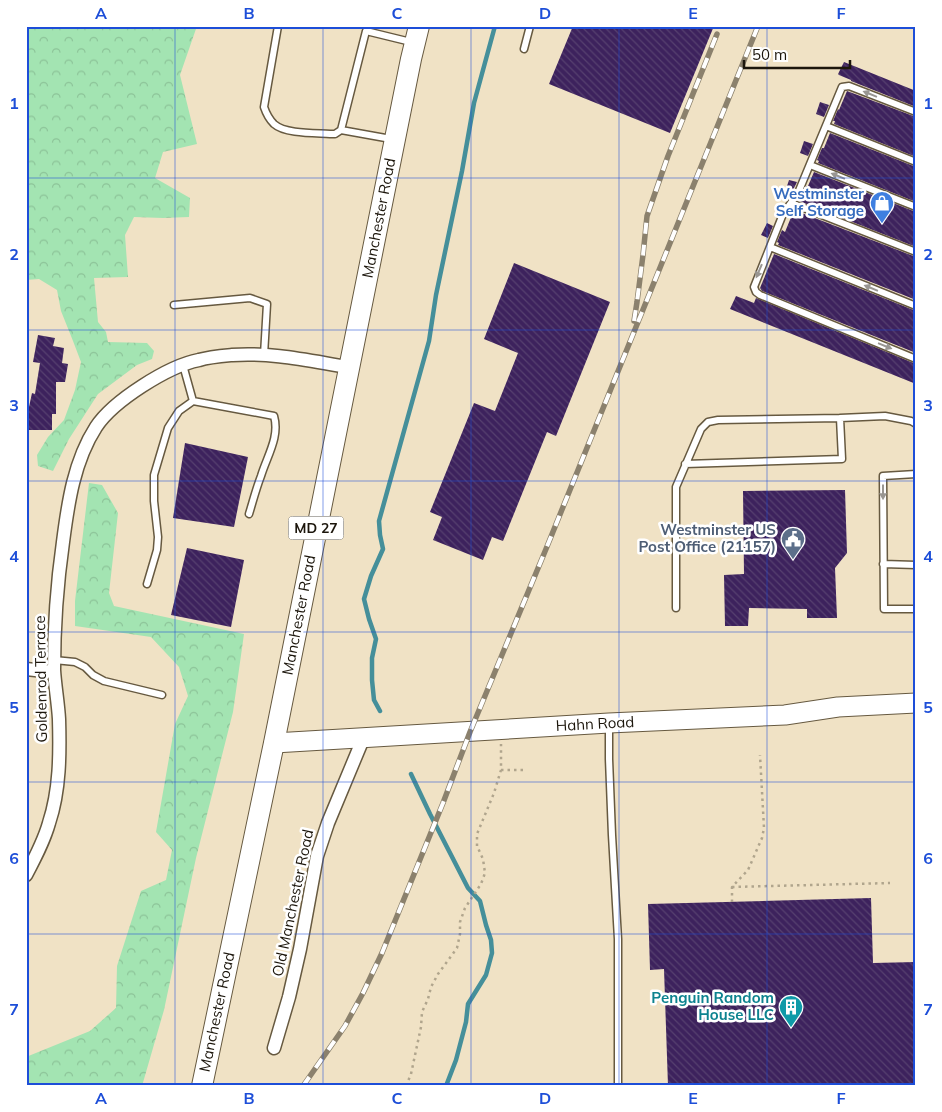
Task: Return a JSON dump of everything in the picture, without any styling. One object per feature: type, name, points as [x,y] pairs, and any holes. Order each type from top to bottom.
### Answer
[{"type":"main road","name":"Manchester Road","points":[[202,1086],[274,743],[348,367],[417,35]]},
{"type":"main road","name":"Hahn Road","points":[[274,743],[609,723],[785,715],[838,707],[916,702]]},
{"type":"street","name":"Goldenrod Terrace","points":[[26,875],[49,824],[56,798],[59,718],[54,666],[55,620],[60,558],[67,509],[77,468],[97,425],[113,408],[150,382],[173,369],[198,360],[233,355],[264,355],[348,367]]},
{"type":"street","points":[[26,668],[54,666]]},
{"type":"street","name":"Old Manchester Road","points":[[274,1048],[289,997],[300,949],[318,856],[328,822],[362,739]]},
{"type":"lane","points":[[278,26],[264,107],[266,114],[274,124],[288,130],[330,134],[335,134],[341,130],[364,28],[417,35]]},
{"type":"lane","points":[[524,49],[530,26]]},
{"type":"lane","points":[[916,112],[847,86],[842,87],[798,193],[783,214],[754,285],[758,294],[916,358]]},
{"type":"lane","points":[[826,126],[916,162]]},
{"type":"lane","points":[[341,130],[394,140]]},
{"type":"lane","points":[[810,165],[916,207]]},
{"type":"lane","points":[[792,203],[916,252]]},
{"type":"lane","points":[[770,247],[916,306]]},
{"type":"lane","points":[[174,305],[250,298],[267,304],[264,355]]},
{"type":"lane","points":[[183,365],[193,401]]},
{"type":"lane","points":[[146,584],[158,537],[154,501],[154,475],[168,428],[179,411],[193,401],[274,416],[276,425],[273,444],[249,514]]},
{"type":"lane","points":[[676,608],[676,488],[701,429],[708,422],[718,420],[886,416],[911,421],[916,424]]},
{"type":"lane","points":[[685,464],[842,459],[840,418]]},
{"type":"lane","points":[[916,474],[883,476],[884,609],[916,609]]},
{"type":"lane","points":[[883,564],[916,565]]},
{"type":"lane","points":[[54,666],[75,662],[104,681],[162,695]]},
{"type":"lane","points":[[609,723],[618,939],[618,1086]]},
{"type":"path","points":[[406,1086],[411,1074],[418,1044],[422,1012],[431,986],[457,948],[460,922],[465,908],[481,884],[485,873],[484,859],[477,846],[477,834],[494,793],[501,770],[501,730]]},
{"type":"path","points":[[732,902],[732,887],[748,870],[762,838],[764,828],[760,755]]},
{"type":"path","points":[[501,770],[526,770]]},
{"type":"path","points":[[732,887],[890,883]]},
{"type":"green space","points":[[26,26],[197,26],[180,75],[197,144],[163,152],[155,178],[190,198],[189,217],[134,217],[125,235],[128,277],[94,278],[98,322],[106,332],[108,342],[147,343],[154,351],[152,359],[137,365],[98,394],[69,439],[53,471],[38,466],[37,455],[48,437],[64,420],[75,390],[81,362],[61,311],[57,290],[39,279],[26,280]]},
{"type":"green space","points":[[89,483],[102,485],[118,513],[109,593],[114,606],[244,634],[233,712],[196,858],[164,1010],[142,1086],[26,1086],[26,1057],[90,1031],[116,1008],[117,966],[141,891],[166,880],[172,850],[156,832],[175,724],[188,696],[179,667],[151,637],[75,626],[75,601]]},
{"type":"building","points":[[573,26],[714,26],[670,133],[549,84]]},
{"type":"building","points":[[844,62],[916,91],[916,107],[839,75]]},
{"type":"building","points":[[847,91],[916,117],[916,157],[834,124],[835,121],[833,121]]},
{"type":"building","points":[[820,102],[829,105],[824,117],[816,114]]},
{"type":"building","points":[[830,133],[916,167],[916,202],[818,163],[819,161],[817,160]]},
{"type":"building","points":[[804,141],[813,144],[808,156],[800,153]]},
{"type":"building","points":[[814,172],[916,212],[916,247],[799,201]]},
{"type":"building","points":[[789,180],[797,182],[791,194],[785,192]]},
{"type":"building","points":[[794,210],[916,257],[916,300],[778,245],[779,243],[777,242],[782,230],[785,232]]},
{"type":"building","points":[[767,223],[773,226],[768,238],[761,235]]},
{"type":"building","points":[[774,254],[916,311],[916,353],[762,291],[760,288]]},
{"type":"building","points":[[514,263],[610,302],[556,436],[547,432],[503,541],[492,537],[483,560],[433,540],[442,517],[430,512],[474,403],[495,411],[518,353],[484,339]]},
{"type":"building","points":[[736,296],[754,303],[756,298],[916,364],[916,384],[730,309]]},
{"type":"building","points":[[38,335],[55,338],[53,346],[64,348],[62,363],[68,364],[65,382],[56,382],[56,414],[52,414],[52,430],[26,430],[26,407],[29,407],[32,393],[35,394],[40,363],[33,362]]},
{"type":"building","points":[[185,443],[248,457],[234,527],[173,518]]},
{"type":"building","name":"Westminster US Post Office (21157)","points":[[845,490],[847,553],[835,568],[837,618],[807,618],[807,609],[749,608],[748,626],[725,626],[724,575],[744,574],[743,491]]},
{"type":"building","points":[[187,548],[244,560],[231,627],[171,615]]},
{"type":"building","name":"Penguin Random House LLC","points":[[871,898],[873,963],[916,962],[916,1086],[668,1086],[664,969],[650,970],[648,904]]},
{"type":"waterway","points":[[380,711],[374,700],[372,680],[372,658],[376,639],[364,599],[371,576],[383,549],[379,521],[429,341],[436,295],[474,103],[495,26]]},
{"type":"waterway","points":[[411,774],[468,888],[480,901],[491,940],[492,953],[486,975],[468,1004],[466,1022],[456,1060],[446,1086]]},
{"type":"railway","points":[[303,1086],[345,1026],[382,953],[470,732],[758,26]]},
{"type":"railway","points":[[634,321],[647,216],[668,156],[717,34]]},
{"type":"place","name":"Westminster Self Storage","points":[[882,224]]},
{"type":"place","name":"Westminster US Post Office (21157)","points":[[793,560]]},
{"type":"place","name":"Penguin Random House LLC","points":[[791,1028]]}]
